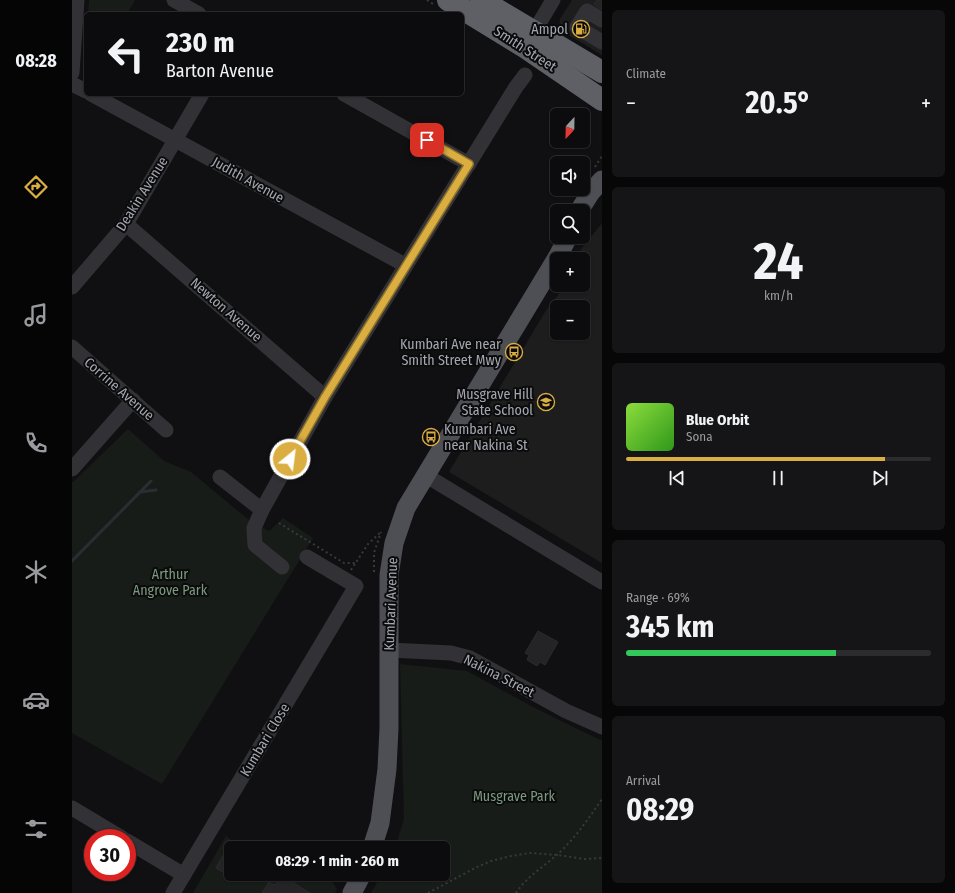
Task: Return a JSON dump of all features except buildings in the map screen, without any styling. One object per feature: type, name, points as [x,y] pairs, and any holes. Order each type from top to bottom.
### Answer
[{"type":"highway","name":"Smith Street","points":[[448,0],[523,46],[602,100]]},
{"type":"highway","name":"Smith Street","points":[[481,0],[595,68]]},
{"type":"main road","points":[[584,204],[591,192],[602,180]]},
{"type":"main road","points":[[590,212],[602,199]]},
{"type":"main road","name":"Kumbari Avenue","points":[[374,841],[380,823],[387,768],[389,728],[389,574],[394,543],[406,508],[564,244]]},
{"type":"main road","points":[[352,893],[358,881]]},
{"type":"street","points":[[72,73],[77,0]]},
{"type":"street","points":[[174,0],[195,12]]},
{"type":"street","points":[[534,32],[553,0]]},
{"type":"street","points":[[596,39],[577,27],[587,11],[602,20]]},
{"type":"street","points":[[565,50],[596,39]]},
{"type":"street","points":[[595,68],[596,39]]},
{"type":"street","points":[[282,567],[255,544],[254,528],[262,510],[325,397],[405,265],[525,75]]},
{"type":"street","points":[[72,84],[84,90]]},
{"type":"street","name":"Judith Avenue","points":[[95,96],[405,265]]},
{"type":"street","name":"Deakin Avenue","points":[[72,287],[126,224],[201,96]]},
{"type":"street","points":[[348,96],[469,164]]},
{"type":"street","name":"Newton Avenue","points":[[126,224],[325,397]]},
{"type":"street","name":"Corrine Avenue","points":[[72,347],[166,430]]},
{"type":"street","points":[[72,469],[133,400]]},
{"type":"street","points":[[425,475],[602,582]]},
{"type":"street","points":[[220,477],[262,510]]},
{"type":"street","points":[[307,557],[350,583]]},
{"type":"street","name":"Kumbari Close","points":[[173,893],[350,583]]},
{"type":"street","name":"Nakina Street","points":[[389,650],[451,653],[470,658],[566,711],[602,727]]},
{"type":"street","points":[[72,808],[107,829]]},
{"type":"street","points":[[136,846],[184,875]]},
{"type":"path","points":[[279,523],[344,563],[356,563]]},
{"type":"path","points":[[374,576],[374,553],[383,528]]},
{"type":"path","points":[[350,583],[356,563],[368,544],[382,532]]},
{"type":"path","points":[[516,893],[521,885],[557,855],[586,822],[602,799]]},
{"type":"path","points":[[428,893],[477,867],[491,861],[511,856],[530,853],[585,859],[602,858]]},
{"type":"shaded area","name":"Ampol","points":[[572,0],[602,0],[602,55],[562,31],[559,27],[560,19]]},
{"type":"shaded area","name":"Musgrave Hill State School","points":[[602,223],[602,563],[449,472],[550,305],[550,340],[590,340],[590,300],[554,300],[559,292],[590,292],[590,252],[579,252],[585,244],[590,244],[590,238]]},
{"type":"green space","points":[[89,0],[135,0],[128,12],[88,12]]},
{"type":"green space","name":"Arthur Angrove Park","points":[[128,429],[164,461],[191,472],[250,521],[269,531],[283,518],[313,538],[162,784],[72,733],[72,483]]},
{"type":"green space","name":"Musgrave Park","points":[[400,664],[467,671],[533,707],[602,740],[602,893],[371,893],[378,881],[450,881],[450,841],[397,841],[404,819]]},
{"type":"green space","points":[[226,836],[233,841],[224,841],[224,881],[332,881],[337,889],[335,893],[193,893]]},
{"type":"waterway","points":[[72,561],[151,481]]},
{"type":"waterway","points":[[140,492],[156,490]]},
{"type":"place","name":"Ampol","points":[[581,29]]},
{"type":"place","name":"Kumbari Ave near Smith Street Mwy","points":[[514,352]]},
{"type":"place","name":"Musgrave Hill State School","points":[[546,402]]},
{"type":"place","name":"Kumbari Ave near Nakina St","points":[[431,437]]},
{"type":"route","points":[[290,459],[325,397],[405,265],[469,164],[427,140]]}]
